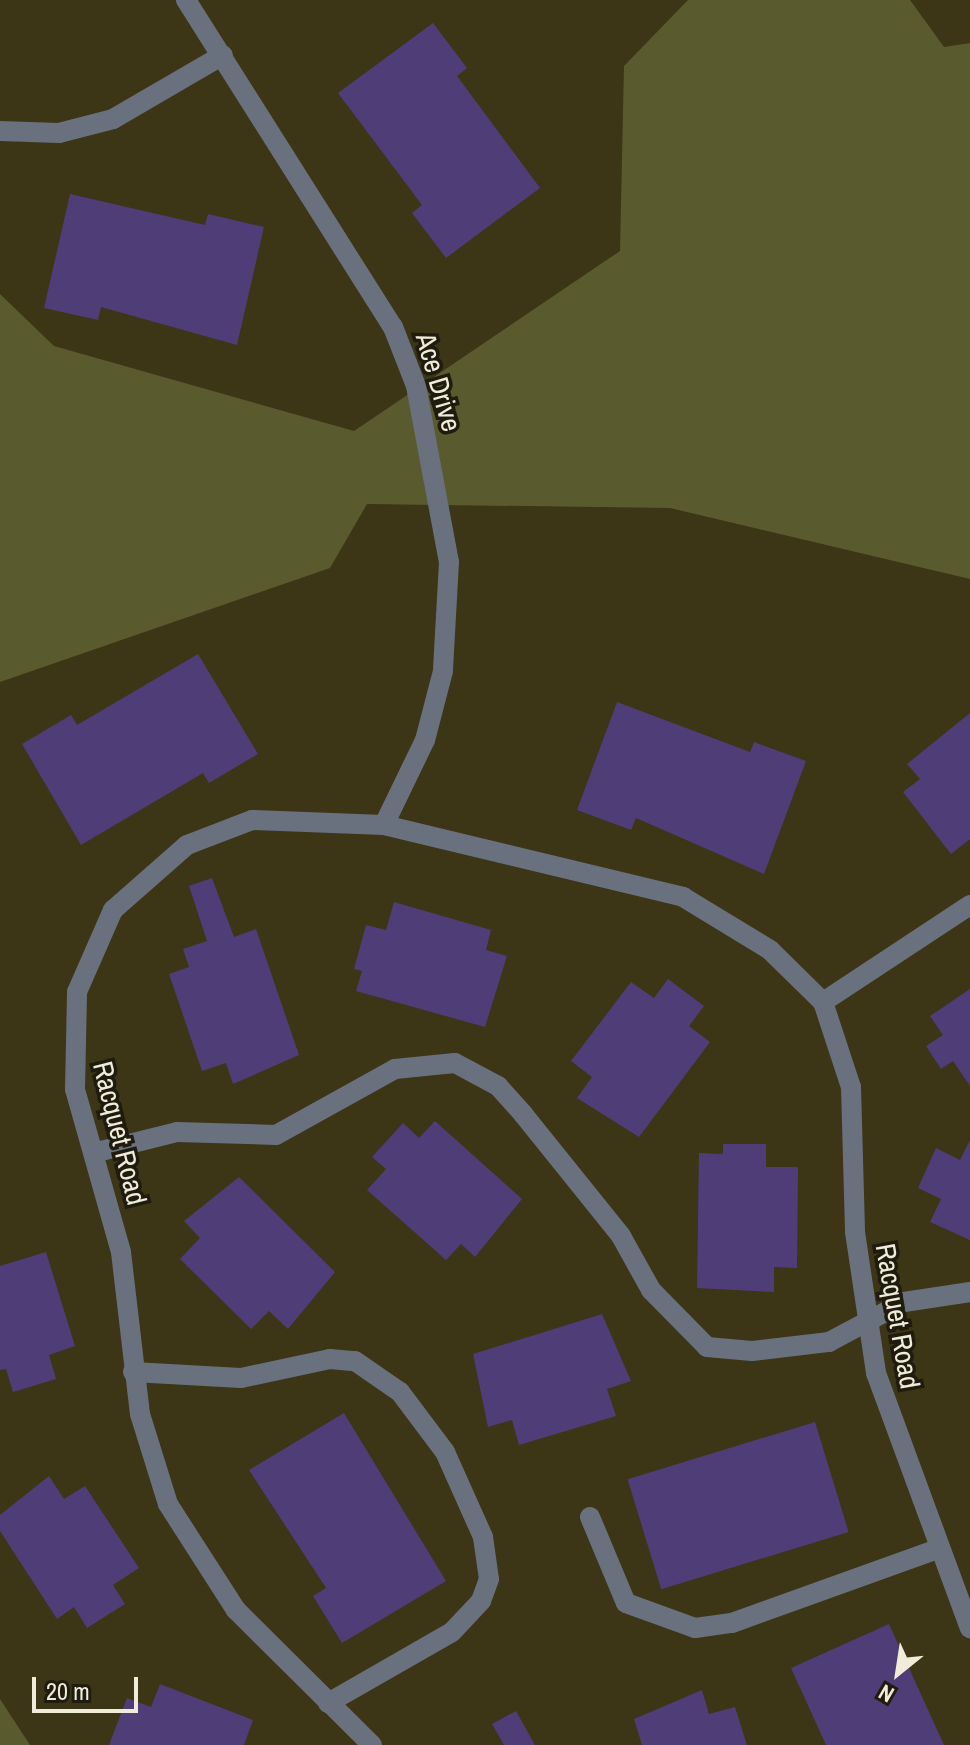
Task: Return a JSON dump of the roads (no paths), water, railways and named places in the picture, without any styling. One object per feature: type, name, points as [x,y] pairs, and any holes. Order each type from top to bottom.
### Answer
[{"type":"street","name":"Ace Drive","points":[[186,0],[393,327],[416,386],[445,518],[441,683],[425,740],[384,825]]},
{"type":"street","points":[[0,131],[59,133],[113,119],[223,55]]},
{"type":"street","name":"Racquet Road","points":[[372,1745],[236,1610],[188,1544],[151,1457],[133,1372],[121,1252],[97,1152],[75,1089],[74,1008],[98,933],[129,891],[187,845],[252,820],[384,825],[683,897],[770,950],[823,1002],[851,1087],[855,1232],[867,1322],[889,1421],[970,1628]]},
{"type":"street","points":[[823,1002],[970,905]]},
{"type":"street","points":[[97,1152],[177,1132],[276,1135],[395,1069],[455,1063],[498,1086],[523,1114],[621,1236],[651,1290],[707,1347],[803,1347],[867,1322],[904,1302],[970,1292]]},
{"type":"street","points":[[133,1372],[241,1378],[330,1359],[355,1361],[400,1392],[445,1452],[483,1537],[489,1579],[481,1601],[452,1632],[328,1703]]},
{"type":"street","points":[[590,1517],[626,1603],[695,1628],[732,1623],[938,1549]]}]
